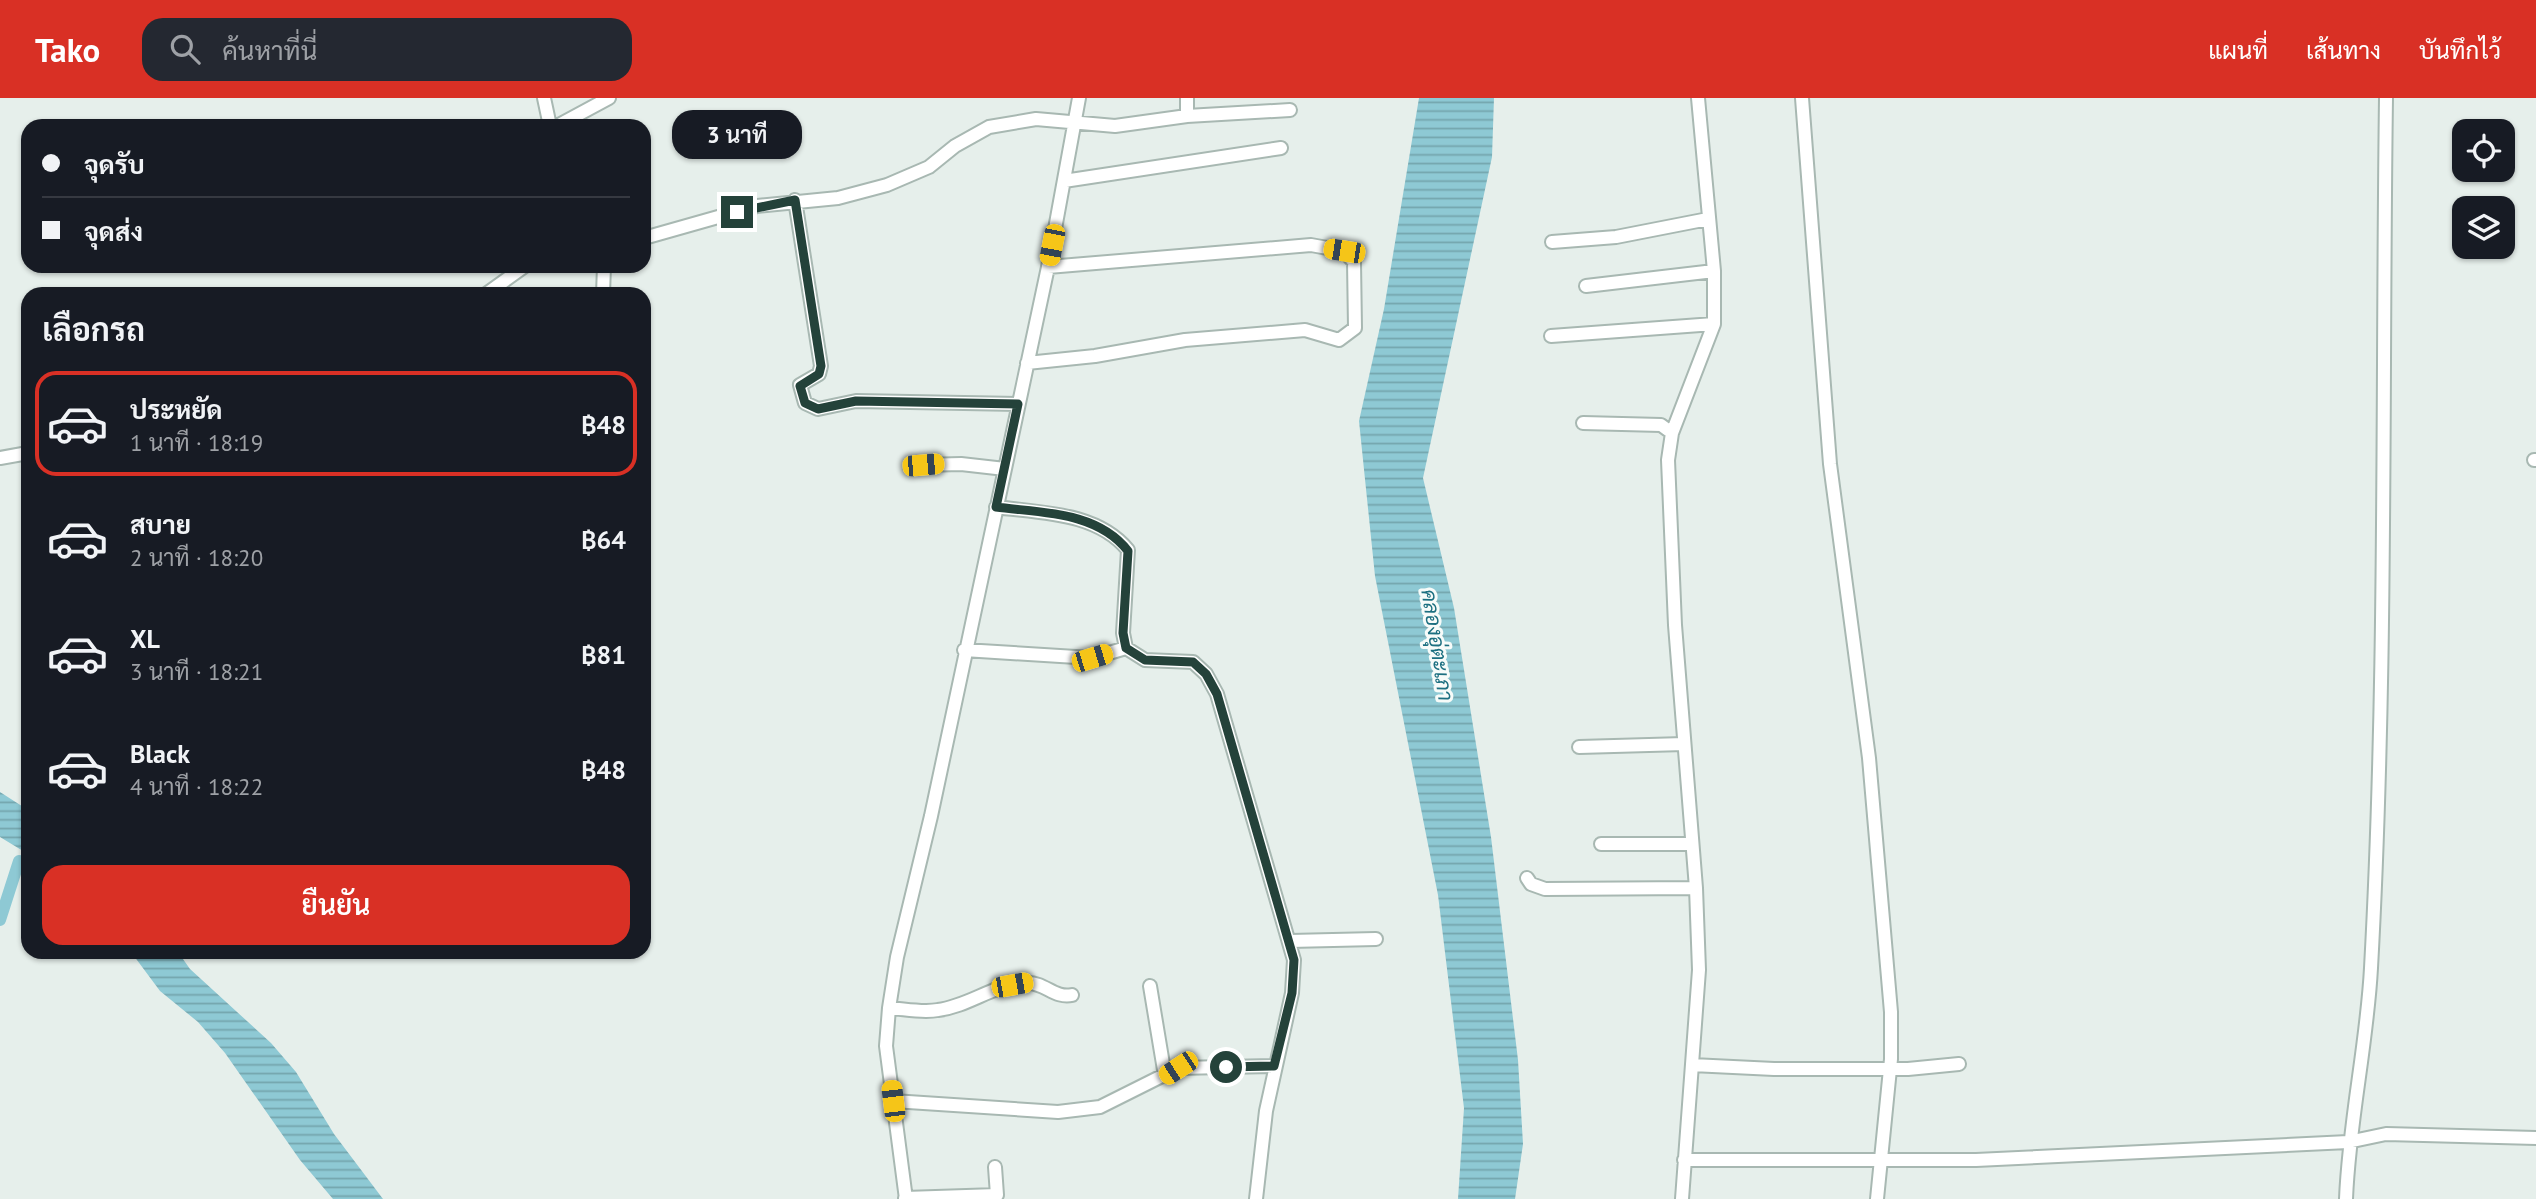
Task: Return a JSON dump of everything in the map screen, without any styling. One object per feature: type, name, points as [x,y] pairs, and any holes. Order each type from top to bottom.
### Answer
[{"type":"street","points":[[544,98],[548,119]]},
{"type":"street","points":[[570,119],[609,98]]},
{"type":"street","points":[[995,1167],[997,1195],[906,1198],[886,1046],[889,1008],[1048,267],[1079,98]]},
{"type":"street","points":[[1187,98],[1187,116]]},
{"type":"street","points":[[1682,1199],[1699,970],[1669,474],[1672,433],[1714,324],[1714,271],[1698,98]]},
{"type":"street","points":[[1802,98],[1830,464],[1869,758],[1891,1012],[1891,1068],[1877,1199]]},
{"type":"street","points":[[2346,1199],[2348,1142],[2371,971],[2382,630],[2386,98]]},
{"type":"street","points":[[651,236],[757,206],[795,200],[838,198],[887,185],[929,167],[955,146],[989,127],[1036,120],[1115,126],[1187,116],[1290,110]]},
{"type":"street","points":[[1064,181],[1281,148]]},
{"type":"street","points":[[795,200],[821,366],[819,374],[800,386],[805,403],[818,409],[856,401],[1018,404]]},
{"type":"street","points":[[1552,242],[1616,237],[1708,219]]},
{"type":"street","points":[[1027,363],[1095,356],[1185,340],[1305,330],[1339,340],[1355,328],[1354,262],[1344,251],[1311,245],[1048,267]]},
{"type":"street","points":[[1586,286],[1714,271]]},
{"type":"street","points":[[496,287],[515,273]]},
{"type":"street","points":[[1551,336],[1714,324]]},
{"type":"street","points":[[1583,423],[1661,425],[1672,433]]},
{"type":"street","points":[[0,458],[21,454]]},
{"type":"street","points":[[923,465],[961,464],[1005,469]]},
{"type":"street","points":[[996,507],[1078,517],[1122,543],[1128,551],[1123,633],[1126,648],[1145,660],[1193,662],[1206,674],[1217,694],[1260,852],[1294,960],[1292,993],[1274,1066],[1256,1199]]},
{"type":"street","points":[[964,650],[1092,658],[1126,648]]},
{"type":"street","points":[[1579,747],[1684,744]]},
{"type":"street","points":[[1601,844],[1692,844]]},
{"type":"street","points":[[1527,878],[1531,884],[1545,889],[1696,888]]},
{"type":"street","points":[[1290,941],[1376,939]]},
{"type":"street","points":[[889,1008],[938,1011],[982,998],[996,988],[1028,982],[1064,997],[1072,995]]},
{"type":"street","points":[[1150,986],[1165,1076]]},
{"type":"street","points":[[1692,1065],[1774,1069],[1891,1068],[1959,1064]]},
{"type":"street","points":[[893,1101],[1058,1112],[1100,1107],[1178,1068],[1274,1066]]},
{"type":"street","points":[[1684,1160],[1976,1160],[2348,1142],[2386,1134],[2536,1138]]},
{"type":"water","name":"คลองอุ่ตะเภา","points":[[1419,98],[1494,98],[1492,157],[1423,478],[1454,608],[1491,837],[1518,1060],[1523,1144],[1515,1199],[1458,1199],[1464,1108],[1438,895],[1375,576],[1359,421],[1384,309]]},
{"type":"water","points":[[0,792],[21,806],[21,850],[0,837]]},
{"type":"water","points":[[136,959],[183,959],[190,969],[271,1043],[296,1072],[334,1134],[383,1199],[333,1199],[300,1160],[225,1053],[198,1022],[160,991]]},
{"type":"waterway","points":[[0,920],[19,861]]},
{"type":"route","points":[[737,212],[795,200],[821,366],[819,374],[800,386],[805,403],[818,409],[856,401],[1018,404],[996,507],[1078,517],[1122,543],[1128,551],[1123,633],[1126,648],[1145,660],[1193,662],[1206,674],[1217,694],[1260,852],[1294,960],[1292,993],[1274,1066],[1226,1067]]}]
